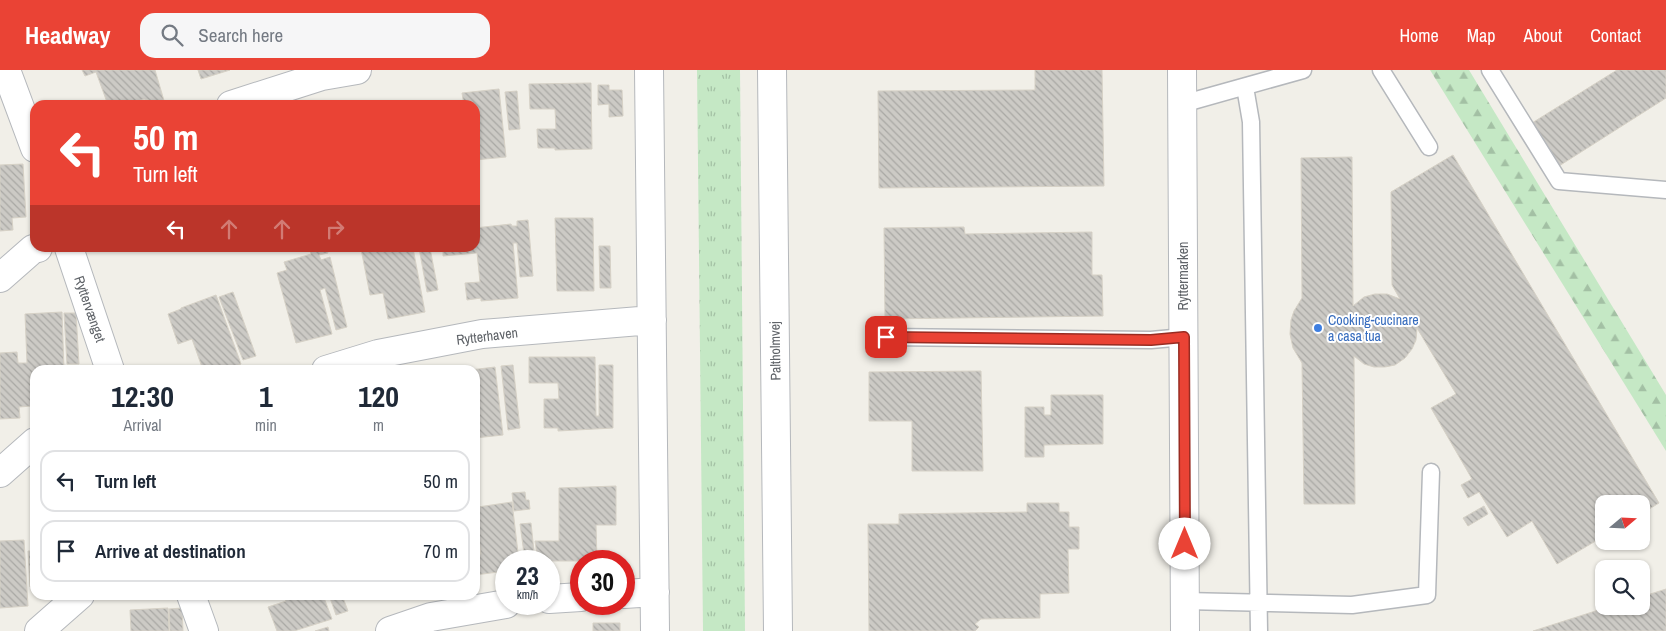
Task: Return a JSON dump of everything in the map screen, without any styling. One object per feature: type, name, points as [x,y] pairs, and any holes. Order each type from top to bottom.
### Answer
[{"type":"street","points":[[247,100],[322,76],[357,70]]},
{"type":"street","points":[[649,70],[655,631]]},
{"type":"street","name":"Paltholmvej","points":[[772,70],[778,631]]},
{"type":"street","name":"Ryttermarken","points":[[1182,70],[1186,631]]},
{"type":"street","points":[[7,85],[30,137]]},
{"type":"street","points":[[0,278],[30,251]]},
{"type":"street","name":"Ryttervænget","points":[[70,252],[108,365]]},
{"type":"street","name":"Rytterhaven","points":[[342,365],[378,354],[482,334],[652,320]]},
{"type":"street","points":[[0,473],[30,446]]},
{"type":"street","points":[[635,593],[655,592]]},
{"type":"street","points":[[39,631],[74,600]]},
{"type":"street","points":[[193,600],[204,631]]},
{"type":"street","points":[[390,631],[431,617],[495,606]]},
{"type":"lane","points":[[1182,104],[1303,70]]},
{"type":"lane","points":[[1381,70],[1429,147]]},
{"type":"lane","points":[[1490,70],[1559,181],[1666,190]]},
{"type":"lane","points":[[1245,86],[1251,122],[1259,631]]},
{"type":"lane","points":[[886,337],[1151,340],[1184,337]]},
{"type":"lane","points":[[1185,601],[1352,606],[1427,596],[1431,472]]},
{"type":"green space","points":[[697,70],[740,70],[745,631],[703,631]]},
{"type":"green space","points":[[1430,70],[1469,70],[1666,395],[1666,451]]},
{"type":"building","points":[[82,70],[155,70],[164,100],[106,100],[96,72],[85,76]]},
{"type":"building","points":[[198,70],[230,70],[201,79]]},
{"type":"building","points":[[1035,70],[1102,70],[1104,186],[879,188],[878,91],[1035,90]]},
{"type":"building","points":[[1617,70],[1666,70],[1666,98],[1559,166],[1532,123]]},
{"type":"building","points":[[591,83],[592,149],[555,150],[555,148],[538,148],[537,129],[556,129],[555,109],[530,109],[529,84]]},
{"type":"building","points":[[598,85],[609,85],[609,90],[622,90],[623,116],[609,117],[609,104],[598,105]]},
{"type":"building","points":[[499,89],[506,157],[480,160],[480,100],[463,100],[462,93]]},
{"type":"building","points":[[517,91],[520,129],[509,130],[505,92]]},
{"type":"building","points":[[1453,155],[1659,503],[1650,508],[1650,495],[1595,495],[1595,541],[1557,564],[1532,521],[1507,537],[1479,492],[1468,498],[1461,485],[1472,479],[1431,408],[1456,394],[1417,328],[1416,340],[1412,349],[1405,358],[1395,365],[1374,367],[1364,364],[1354,356],[1355,504],[1304,504],[1302,363],[1293,348],[1290,334],[1294,311],[1302,298],[1301,158],[1352,157],[1353,306],[1364,297],[1375,294],[1387,294],[1400,299],[1392,285],[1391,192]]},
{"type":"building","points":[[23,164],[26,217],[12,218],[13,230],[0,231],[0,165]]},
{"type":"building","points":[[555,218],[593,218],[594,291],[557,291]]},
{"type":"building","points":[[528,220],[533,276],[520,277],[517,243],[513,243],[518,298],[481,301],[481,298],[467,300],[465,283],[480,282],[477,253],[443,256],[443,252],[480,252],[480,227],[511,224],[512,226],[517,226],[517,221]]},
{"type":"building","points":[[964,227],[965,234],[1092,232],[1092,275],[1102,275],[1103,316],[885,319],[884,228]]},
{"type":"building","points":[[599,246],[610,246],[611,288],[600,288]]},
{"type":"building","points":[[310,252],[328,252],[319,255],[321,260],[330,257],[347,327],[336,330],[325,288],[320,290],[332,334],[296,343],[277,273],[287,270],[284,262],[311,254]]},
{"type":"building","points":[[362,252],[414,252],[425,312],[388,319],[383,293],[370,295]]},
{"type":"building","points":[[420,252],[431,252],[438,290],[427,292]]},
{"type":"building","points":[[233,292],[256,356],[243,360],[219,297]]},
{"type":"building","points":[[216,295],[241,364],[201,365],[192,339],[178,344],[168,314]]},
{"type":"building","points":[[62,312],[64,365],[30,365],[30,406],[19,407],[20,418],[0,419],[0,353],[17,352],[18,363],[27,363],[25,314]]},
{"type":"building","points":[[64,313],[76,313],[79,364],[67,364]]},
{"type":"building","points":[[529,357],[595,357],[596,416],[599,416],[599,365],[613,365],[613,428],[558,431],[558,428],[544,428],[544,399],[559,399],[558,383],[529,383]]},
{"type":"building","points":[[513,365],[520,428],[508,430],[501,366]]},
{"type":"building","points":[[495,367],[503,435],[480,437],[480,369]]},
{"type":"building","points":[[981,371],[983,471],[912,471],[912,421],[869,421],[869,372]]},
{"type":"building","points":[[1051,395],[1103,395],[1103,444],[1044,445],[1044,457],[1025,457],[1025,407],[1044,407],[1044,415],[1051,415]]},
{"type":"building","points":[[616,486],[616,525],[596,525],[597,550],[570,550],[570,561],[560,561],[560,550],[536,550],[535,541],[559,541],[559,488]]},
{"type":"building","points":[[525,492],[526,500],[529,500],[530,509],[514,511],[512,493]]},
{"type":"building","points":[[512,502],[518,550],[495,550],[495,572],[480,574],[480,507]]},
{"type":"building","points":[[1027,503],[1059,503],[1059,512],[1069,512],[1069,527],[1079,527],[1079,549],[1068,549],[1069,593],[1040,594],[1040,618],[981,619],[975,624],[979,627],[975,631],[869,631],[868,524],[899,524],[899,514],[1027,512]]},
{"type":"building","points":[[1484,506],[1488,514],[1468,526],[1463,518]]},
{"type":"building","points":[[531,523],[534,550],[524,550],[520,524]]},
{"type":"building","points":[[24,540],[28,606],[0,608],[0,541]]},
{"type":"building","points":[[28,551],[30,551],[30,587]]},
{"type":"building","points":[[1666,589],[1666,631],[1533,631],[1595,611],[1595,615],[1650,615],[1650,594]]},
{"type":"building","points":[[325,600],[332,619],[294,631],[277,631],[268,607],[286,601]]},
{"type":"building","points":[[331,600],[344,600],[348,611],[336,615]]},
{"type":"building","points":[[168,608],[169,631],[131,631],[130,610]]},
{"type":"building","points":[[182,608],[183,631],[170,631],[169,609]]},
{"type":"building","points":[[593,623],[620,623],[620,631],[593,631]]},
{"type":"building","points":[[328,627],[329,631],[315,631]]},
{"type":"place","name":"Cooking-cucinare a casa tua","points":[[1318,328]]},
{"type":"route","points":[[886,337],[1151,340],[1184,337],[1185,544]]}]
